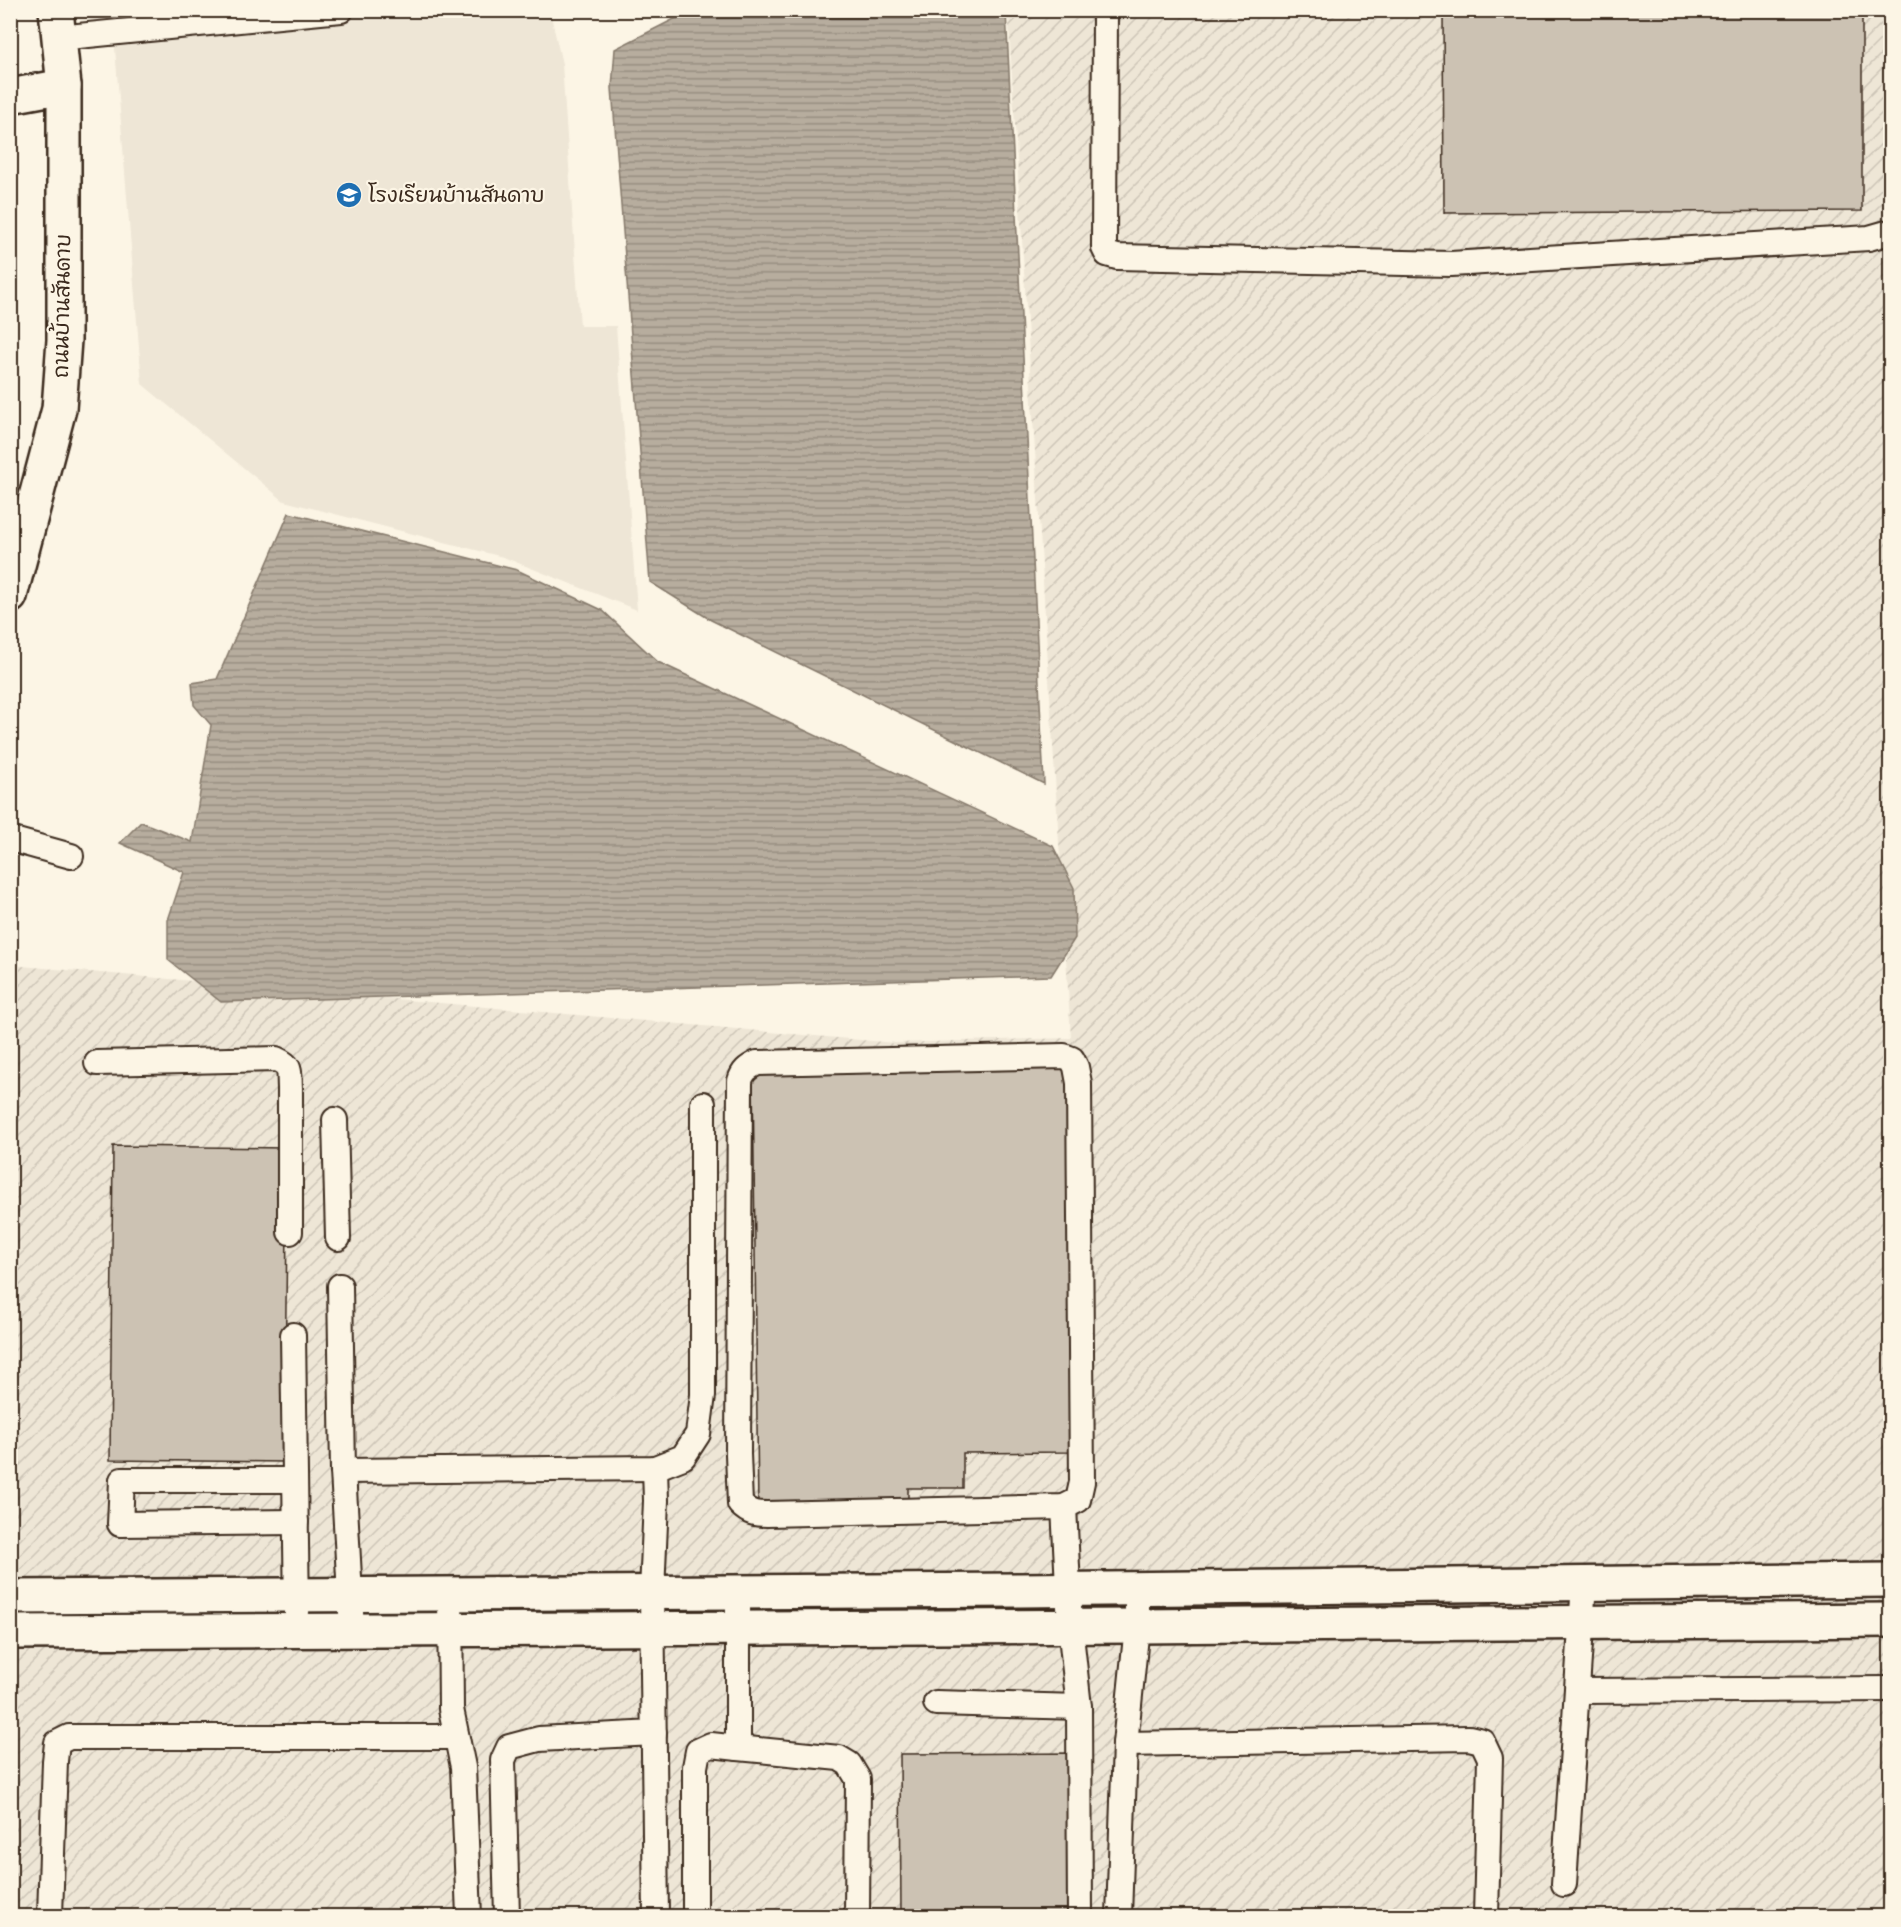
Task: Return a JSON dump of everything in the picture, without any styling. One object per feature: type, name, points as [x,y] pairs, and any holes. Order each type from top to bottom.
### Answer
[{"type":"street","name":"ถนนบ้านสันดาบ","points":[[10,596],[59,409],[64,340],[63,86],[57,24]]},
{"type":"street","points":[[10,96],[63,86]]},
{"type":"street","points":[[10,1597],[1890,1580]]},
{"type":"street","points":[[10,1632],[1890,1620]]},
{"type":"lane","points":[[1105,10],[1104,248],[1107,254],[1117,257],[1451,264],[1869,238],[1890,232]]},
{"type":"lane","points":[[57,24],[331,11]]},
{"type":"lane","points":[[10,839],[71,856]]},
{"type":"lane","points":[[1064,1056],[1072,1059],[1077,1067],[1079,1083],[1082,1482],[1078,1500],[1064,1507],[753,1514],[740,1504],[738,1454],[740,1081],[747,1068],[757,1063],[1064,1056]]},
{"type":"lane","points":[[97,1063],[276,1059],[286,1064],[291,1088],[291,1232]]},
{"type":"lane","points":[[343,1471],[655,1468],[684,1457],[698,1434],[703,1395],[703,1104]]},
{"type":"lane","points":[[334,1120],[338,1238]]},
{"type":"lane","points":[[340,1286],[343,1471],[352,1630]]},
{"type":"lane","points":[[293,1335],[297,1630]]},
{"type":"lane","points":[[655,1468],[652,1592],[656,1917]]},
{"type":"lane","points":[[295,1480],[122,1480],[120,1524],[296,1522]]},
{"type":"lane","points":[[1064,1507],[1070,1626],[1079,1707],[1080,1917]]},
{"type":"lane","points":[[1564,1884],[1584,1583]]},
{"type":"lane","points":[[1119,1917],[1125,1744],[1137,1626],[1137,1588]]},
{"type":"lane","points":[[738,1592],[738,1748]]},
{"type":"lane","points":[[450,1594],[451,1709],[463,1767],[469,1917]]},
{"type":"lane","points":[[1577,1691],[1890,1689]]},
{"type":"lane","points":[[936,1703],[1079,1707]]},
{"type":"lane","points":[[507,1917],[503,1760],[509,1747],[539,1739],[654,1733]]},
{"type":"lane","points":[[50,1917],[55,1761],[57,1743],[69,1737],[456,1737]]},
{"type":"lane","points":[[1125,1744],[1469,1738],[1482,1741],[1490,1758],[1486,1917]]},
{"type":"lane","points":[[695,1917],[695,1767],[698,1751],[711,1745],[839,1758],[849,1764],[858,1779],[857,1917]]},
{"type":"shaded area","name":"โรงเรียนบ้านสันดาบ","points":[[112,11],[550,11],[562,64],[580,326],[616,326],[637,610],[503,557],[284,501],[142,384]]},
{"type":"shaded area","points":[[690,11],[1006,11],[1044,784],[711,620],[650,582],[612,88],[615,49]]},
{"type":"shaded area","points":[[1008,11],[1890,11],[1890,1916],[11,1916],[10,965],[895,1043],[1071,1038]]},
{"type":"shaded area","points":[[289,513],[517,570],[602,610],[658,662],[1053,846],[1074,888],[1075,938],[1051,976],[221,1002],[168,960],[168,920],[184,872],[120,843],[141,822],[192,842],[211,725],[194,705],[192,683],[217,679]]},
{"type":"building","points":[[1443,10],[1862,10],[1862,211],[1444,213]]},
{"type":"building","points":[[1068,1068],[1072,1452],[963,1453],[963,1488],[908,1488],[908,1508],[758,1510],[753,1072]]},
{"type":"building","points":[[113,1146],[288,1148],[284,1462],[110,1460]]},
{"type":"building","points":[[1075,1753],[1076,1916],[901,1916],[900,1754]]},
{"type":"place","name":"โรงเรียนบ้านสันดาบ","points":[[349,195]]}]
